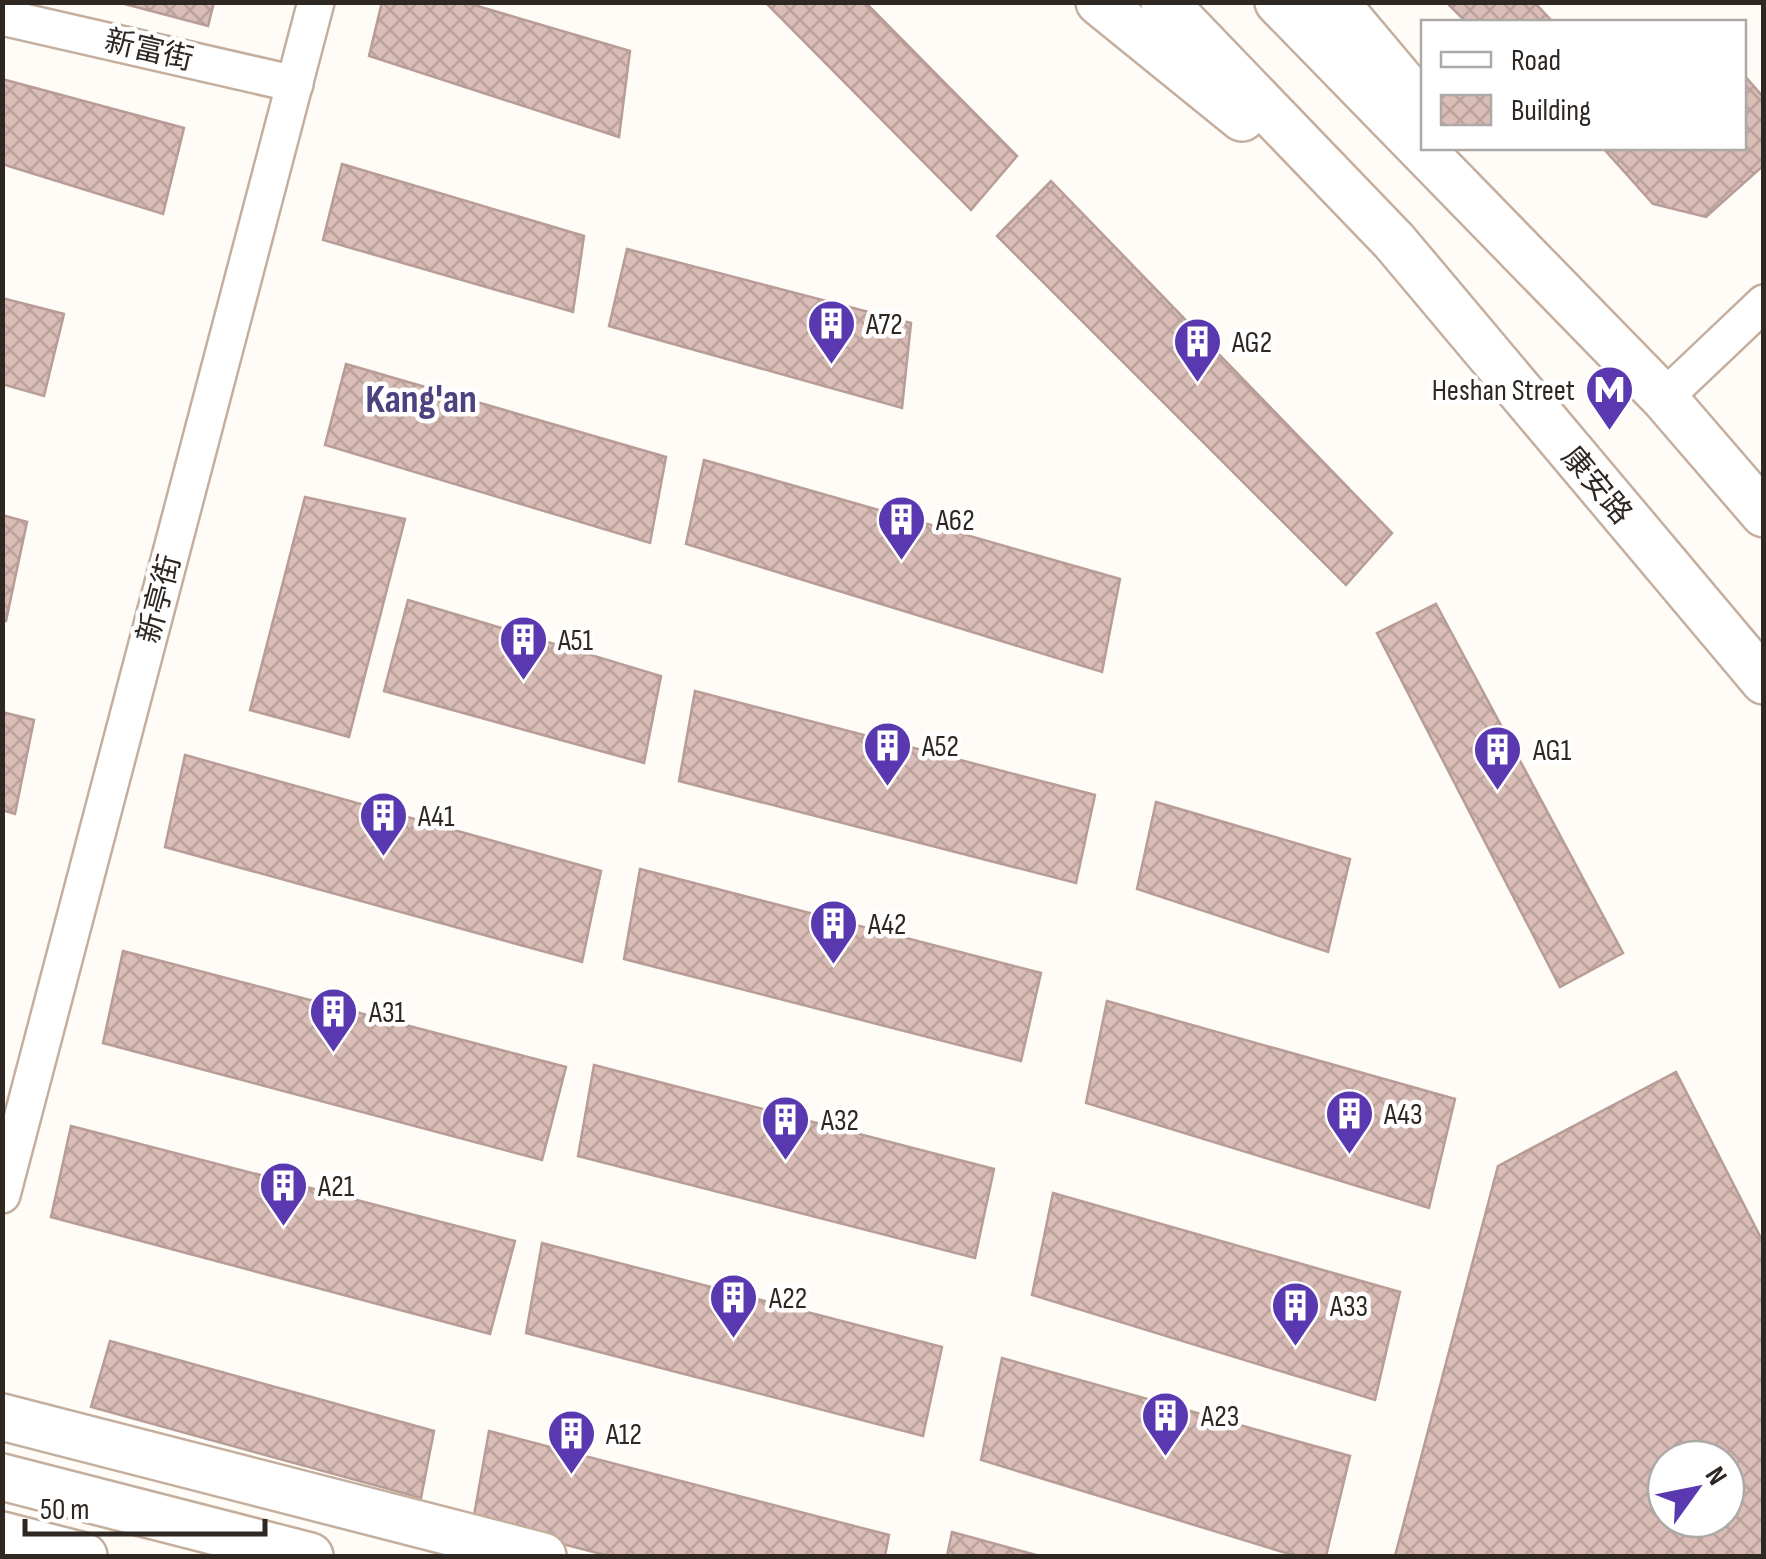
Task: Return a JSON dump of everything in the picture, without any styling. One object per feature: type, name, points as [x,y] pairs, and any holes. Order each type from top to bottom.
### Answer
[{"type":"main road","name":"康安路","points":[[1099,2],[1394,241]]},
{"type":"main road","name":"康安路","points":[[1164,2],[1394,241],[1764,681]]},
{"type":"main road","points":[[1278,2],[1421,149]]},
{"type":"main road","points":[[1335,2],[1421,104]]},
{"type":"main road","points":[[1422,150],[1664,398]]},
{"type":"main road","points":[[1458,150],[1760,510]]},
{"type":"main road","points":[[2,1417],[544,1556]]},
{"type":"main road","points":[[2,1477],[310,1556]]},
{"type":"main road","points":[[2,1534],[84,1556]]},
{"type":"street","name":"新亭街","points":[[2,1196],[316,2]]},
{"type":"street","name":"新富街","points":[[2,17],[294,84]]},
{"type":"street","points":[[1664,398],[1764,303]]},
{"type":"building","points":[[117,2],[214,2],[208,26]]},
{"type":"building","points":[[382,2],[464,2],[630,51],[619,137],[369,56]]},
{"type":"building","points":[[765,2],[865,2],[1017,156],[971,210]]},
{"type":"building","points":[[1446,2],[1534,2],[1550,19],[1549,20],[1464,20]]},
{"type":"building","points":[[1746,77],[1764,98],[1764,165],[1706,217],[1653,204],[1605,150],[1746,150]]},
{"type":"building","points":[[2,79],[184,128],[163,214],[2,164]]},
{"type":"building","points":[[342,164],[584,236],[573,312],[323,240]]},
{"type":"building","name":"AG2","points":[[1051,181],[1392,533],[1346,585],[997,236]]},
{"type":"building","name":"A72","points":[[627,249],[911,323],[902,408],[609,326]]},
{"type":"building","points":[[2,298],[64,314],[44,396],[2,384]]},
{"type":"building","points":[[346,364],[666,457],[650,543],[325,445]]},
{"type":"building","name":"A62","points":[[704,460],[1120,579],[1102,672],[686,544]]},
{"type":"building","points":[[305,497],[405,519],[349,737],[250,710]]},
{"type":"building","points":[[2,515],[27,522],[6,621],[2,620]]},
{"type":"building","name":"A51","points":[[408,600],[661,676],[644,763],[384,691]]},
{"type":"building","name":"AG1","points":[[1436,604],[1623,953],[1560,987],[1377,633]]},
{"type":"building","name":"A52","points":[[695,691],[1095,795],[1076,883],[679,781]]},
{"type":"building","points":[[2,712],[34,720],[15,814],[2,810]]},
{"type":"building","name":"A41","points":[[185,755],[601,871],[582,962],[165,847]]},
{"type":"building","points":[[1156,802],[1350,859],[1328,952],[1137,889]]},
{"type":"building","name":"A42","points":[[640,869],[1041,973],[1021,1061],[624,959]]},
{"type":"building","name":"A31","points":[[123,951],[566,1067],[542,1160],[103,1043]]},
{"type":"building","name":"A43","points":[[1107,1001],[1455,1099],[1429,1208],[1086,1103]]},
{"type":"building","name":"A32","points":[[594,1065],[994,1169],[975,1258],[578,1156]]},
{"type":"building","points":[[1676,1072],[1764,1244],[1764,1556],[1395,1556],[1498,1166]]},
{"type":"building","name":"A21","points":[[71,1126],[515,1241],[490,1334],[51,1217]]},
{"type":"building","name":"A33","points":[[1053,1193],[1400,1292],[1375,1400],[1032,1295]]},
{"type":"building","name":"A22","points":[[542,1243],[942,1347],[923,1436],[526,1333]]},
{"type":"building","points":[[110,1341],[434,1431],[421,1498],[91,1407]]},
{"type":"building","name":"A23","points":[[1002,1358],[1350,1456],[1326,1556],[1296,1556],[981,1460]]},
{"type":"building","name":"A12","points":[[489,1431],[889,1535],[885,1556],[609,1556],[473,1521]]},
{"type":"building","points":[[952,1532],[1040,1556],[947,1556]]},
{"type":"place","name":"A72","points":[[831,366]]},
{"type":"place","name":"AG2","points":[[1197,384]]},
{"type":"place","name":"Heshan Street","points":[[1610,432]]},
{"type":"place","name":"A62","points":[[901,562]]},
{"type":"place","name":"A51","points":[[523,682]]},
{"type":"place","name":"A52","points":[[887,788]]},
{"type":"place","name":"AG1","points":[[1498,792]]},
{"type":"place","name":"A41","points":[[383,858]]},
{"type":"place","name":"A42","points":[[833,966]]},
{"type":"place","name":"A31","points":[[334,1054]]},
{"type":"place","name":"A43","points":[[1349,1156]]},
{"type":"place","name":"A32","points":[[786,1162]]},
{"type":"place","name":"A21","points":[[283,1228]]},
{"type":"place","name":"A22","points":[[734,1340]]},
{"type":"place","name":"A33","points":[[1295,1348]]},
{"type":"place","name":"A23","points":[[1166,1458]]},
{"type":"place","name":"A12","points":[[571,1476]]},
{"type":"district","name":"Kang'an","points":[[421,398]]}]
